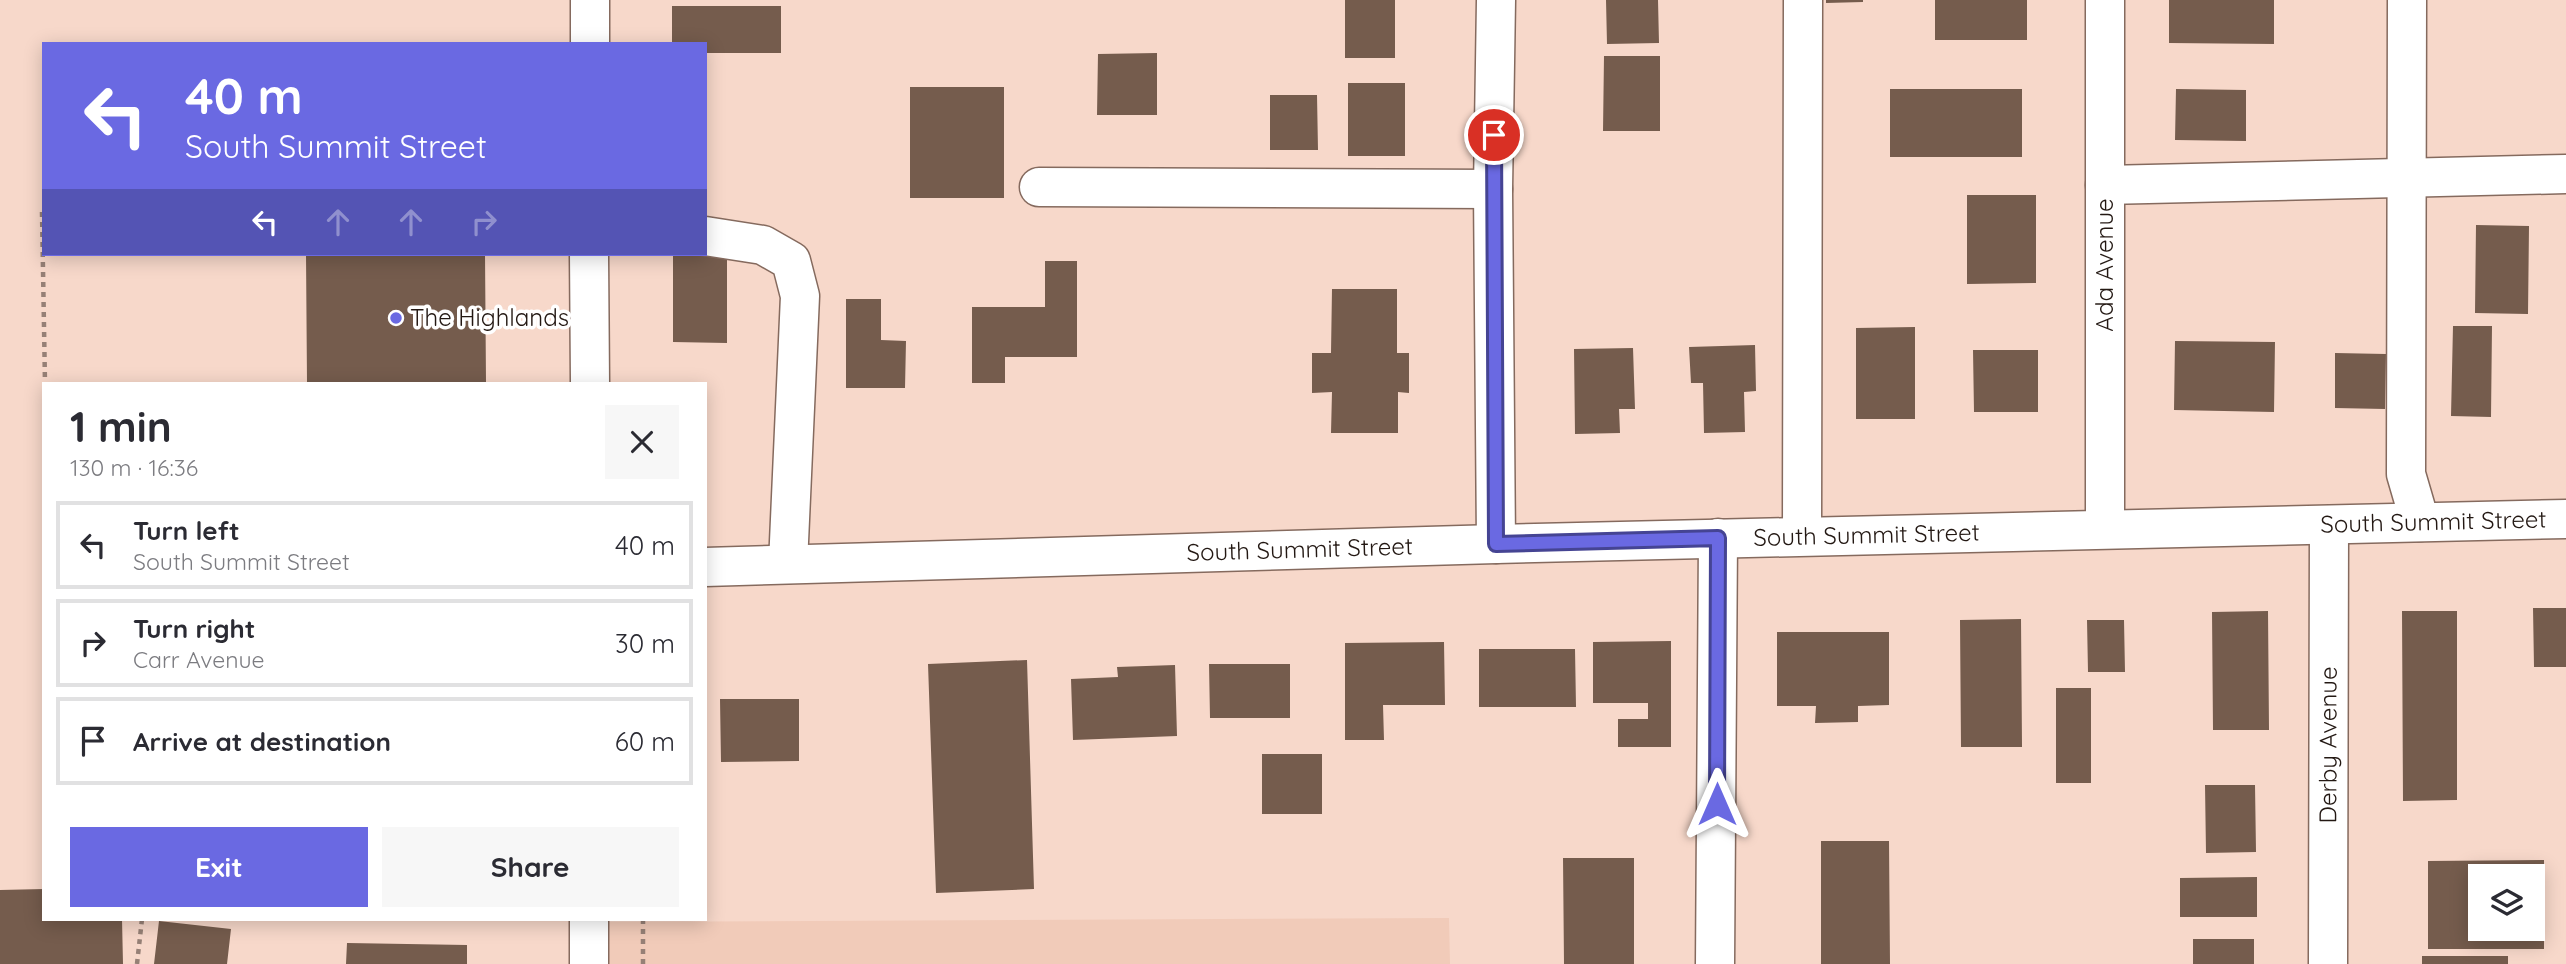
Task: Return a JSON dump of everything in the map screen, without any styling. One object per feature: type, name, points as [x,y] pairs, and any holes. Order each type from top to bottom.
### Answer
[{"type":"street","points":[[590,0],[590,42]]},
{"type":"street","points":[[1496,0],[1493,189],[1496,544]]},
{"type":"street","points":[[1802,536],[1803,0]]},
{"type":"street","name":"Ada Avenue","points":[[2105,0],[2105,529]]},
{"type":"street","points":[[2407,0],[2406,474],[2420,523]]},
{"type":"street","points":[[2105,185],[2566,174]]},
{"type":"street","points":[[1039,187],[1493,189]]},
{"type":"street","points":[[707,236],[763,245],[791,261],[800,296],[788,564]]},
{"type":"street","points":[[589,256],[590,382]]},
{"type":"street","name":"South Summit Street","points":[[707,567],[1718,538],[2566,519]]},
{"type":"street","name":"Derby Avenue","points":[[2328,964],[2329,525]]},
{"type":"street","points":[[1715,964],[1718,538]]},
{"type":"street","points":[[589,921],[589,964]]},
{"type":"path","points":[[43,256],[45,382]]},
{"type":"path","points":[[137,964],[142,921]]},
{"type":"path","points":[[643,921],[643,964]]},
{"type":"shaded area","points":[[1449,918],[1450,964],[589,964],[589,922]]},
{"type":"building","points":[[1345,0],[1395,0],[1395,58],[1345,58]]},
{"type":"building","points":[[1606,0],[1658,0],[1659,43],[1607,44]]},
{"type":"building","points":[[1826,0],[1863,0],[1863,2],[1826,3]]},
{"type":"building","points":[[1935,0],[2027,0],[2027,40],[1935,40]]},
{"type":"building","points":[[2169,0],[2274,0],[2274,44],[2169,43]]},
{"type":"building","points":[[672,6],[781,6],[781,53],[707,53],[707,42],[672,42]]},
{"type":"building","points":[[1157,53],[1157,115],[1097,115],[1098,54]]},
{"type":"building","points":[[1604,56],[1660,56],[1660,131],[1603,131]]},
{"type":"building","points":[[1348,83],[1405,83],[1405,156],[1348,156]]},
{"type":"building","points":[[910,87],[1004,87],[1004,198],[910,198]]},
{"type":"building","points":[[1890,89],[2022,89],[2022,157],[1890,157]]},
{"type":"building","points":[[2176,89],[2246,90],[2246,141],[2175,140]]},
{"type":"building","points":[[1270,95],[1317,95],[1318,150],[1270,150]]},
{"type":"building","points":[[1967,195],[2036,195],[2036,283],[1967,284]]},
{"type":"building","points":[[2476,225],[2529,226],[2528,314],[2475,313]]},
{"type":"building","points":[[727,251],[727,343],[673,342],[673,256],[707,256],[707,252]]},
{"type":"building","name":"The Highlands","points":[[306,256],[485,256],[486,382],[307,382]]},
{"type":"building","points":[[1045,261],[1077,261],[1077,357],[1005,357],[1005,383],[972,383],[972,307],[1045,307]]},
{"type":"building","points":[[1332,289],[1397,289],[1397,353],[1409,353],[1409,393],[1398,392],[1398,433],[1331,433],[1332,392],[1312,393],[1312,353],[1331,353]]},
{"type":"building","points":[[846,299],[881,299],[881,340],[906,341],[905,388],[846,388]]},
{"type":"building","points":[[2453,326],[2492,326],[2491,417],[2451,416]]},
{"type":"building","points":[[1915,327],[1915,419],[1856,419],[1856,328]]},
{"type":"building","points":[[2175,341],[2275,342],[2274,412],[2174,410]]},
{"type":"building","points":[[1755,345],[1756,391],[1744,392],[1745,432],[1704,433],[1703,383],[1691,383],[1689,347]]},
{"type":"building","points":[[1633,348],[1635,409],[1619,409],[1620,433],[1575,434],[1574,349]]},
{"type":"building","points":[[1973,350],[2038,350],[2038,412],[1974,412]]},
{"type":"building","points":[[2335,353],[2386,354],[2385,409],[2335,408]]},
{"type":"building","points":[[2533,608],[2566,608],[2566,667],[2534,667]]},
{"type":"building","points":[[2268,611],[2269,730],[2213,730],[2212,612]]},
{"type":"building","points":[[2402,611],[2457,611],[2457,800],[2403,801]]},
{"type":"building","points":[[2021,619],[2022,747],[1961,747],[1960,620]]},
{"type":"building","points":[[2087,620],[2124,620],[2125,672],[2088,672]]},
{"type":"building","points":[[1777,632],[1889,632],[1889,705],[1858,706],[1858,722],[1815,723],[1816,706],[1777,706]]},
{"type":"building","points":[[1671,641],[1671,747],[1618,747],[1618,719],[1648,719],[1648,703],[1593,703],[1593,642]]},
{"type":"building","points":[[1444,642],[1445,705],[1383,705],[1384,740],[1345,740],[1345,643]]},
{"type":"building","points":[[1479,649],[1575,649],[1576,707],[1479,707]]},
{"type":"building","points":[[1027,660],[1034,889],[936,893],[928,664]]},
{"type":"building","points":[[1209,664],[1290,664],[1290,718],[1210,718]]},
{"type":"building","points":[[1175,665],[1177,736],[1073,740],[1071,679],[1118,677],[1117,667]]},
{"type":"building","points":[[2056,688],[2091,688],[2091,783],[2056,783]]},
{"type":"building","points":[[720,699],[799,699],[799,761],[721,762]]},
{"type":"building","points":[[1262,754],[1322,754],[1322,814],[1262,814]]},
{"type":"building","points":[[2205,785],[2255,785],[2256,852],[2206,853]]},
{"type":"building","points":[[1821,841],[1889,841],[1890,964],[1821,964]]},
{"type":"building","points":[[1563,858],[1634,858],[1634,964],[1564,964]]},
{"type":"building","points":[[2544,860],[2544,864],[2468,864],[2468,941],[2544,941],[2544,949],[2428,949],[2428,861]]},
{"type":"building","points":[[2257,877],[2257,917],[2180,917],[2180,878]]},
{"type":"building","points":[[42,889],[42,921],[122,921],[123,964],[0,964],[0,890]]},
{"type":"building","points":[[159,921],[231,929],[227,964],[154,964]]},
{"type":"building","points":[[2193,939],[2254,939],[2254,964],[2193,964]]},
{"type":"building","points":[[347,943],[467,945],[467,964],[346,964]]},
{"type":"building","points":[[2422,956],[2508,956],[2508,964],[2422,964]]},
{"type":"place","name":"The Highlands","points":[[396,318]]},
{"type":"route","points":[[1494,135],[1496,544],[1718,538],[1717,804]]}]
